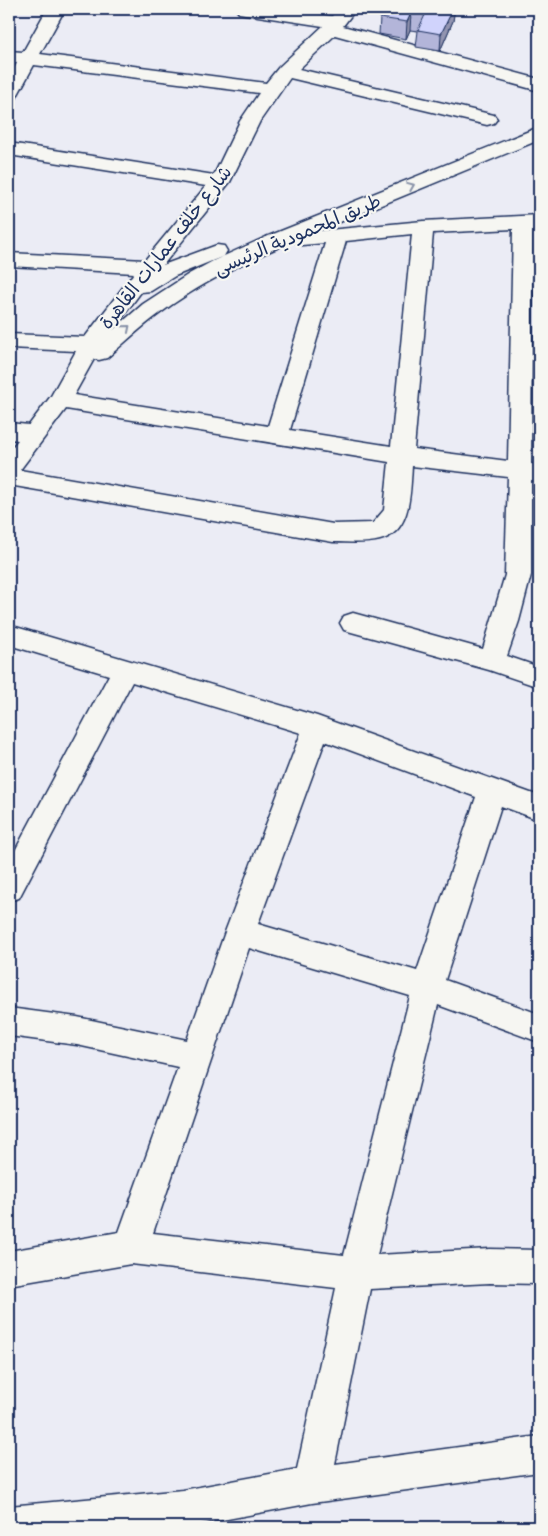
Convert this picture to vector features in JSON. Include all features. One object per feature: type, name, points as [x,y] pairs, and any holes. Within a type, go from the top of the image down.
[{"type":"street","points":[[9,94],[56,9]]},
{"type":"street","points":[[245,9],[338,20],[539,85]]},
{"type":"street","name":"شارع خلف عمارات القاهرة","points":[[9,468],[60,400],[91,344],[124,299],[220,182],[250,121],[271,88],[338,20]]},
{"type":"street","points":[[9,56],[271,88]]},
{"type":"street","points":[[286,71],[487,119]]},
{"type":"street","name":"طريق المحمودية الرئيسى","points":[[77,372],[150,309],[196,279],[222,257],[539,116]]},
{"type":"street","name":"طريق المحمودية الرئيسى","points":[[124,299],[168,271],[273,242],[539,133]]},
{"type":"street","points":[[9,149],[220,182]]},
{"type":"street","points":[[273,242],[423,228],[531,221],[529,473],[518,575],[509,612],[492,661]]},
{"type":"street","points":[[9,477],[333,532],[378,532],[388,525],[396,511],[423,228]]},
{"type":"street","points":[[177,235],[222,257]]},
{"type":"street","points":[[277,435],[337,236]]},
{"type":"street","points":[[9,259],[152,267]]},
{"type":"street","points":[[9,341],[91,344]]},
{"type":"street","points":[[60,400],[401,456],[529,473]]},
{"type":"street","points":[[9,430],[35,433]]},
{"type":"street","points":[[353,623],[492,661],[539,677]]},
{"type":"street","points":[[9,635],[318,727],[539,808]]},
{"type":"street","points":[[9,889],[126,669]]},
{"type":"street","points":[[132,1247],[240,932],[318,727]]},
{"type":"street","points":[[312,1486],[356,1273],[427,987],[492,792]]},
{"type":"street","points":[[240,932],[427,987],[539,1028]]},
{"type":"street","points":[[9,1022],[77,1031],[197,1057]]},
{"type":"street","points":[[9,1268],[132,1247],[356,1273],[490,1266],[539,1267]]},
{"type":"street","points":[[9,1525],[181,1518],[312,1486],[539,1454]]},
{"type":"building","points":[[385,9],[453,9],[441,34],[418,30],[425,15],[411,13],[407,22],[380,18]]}]
